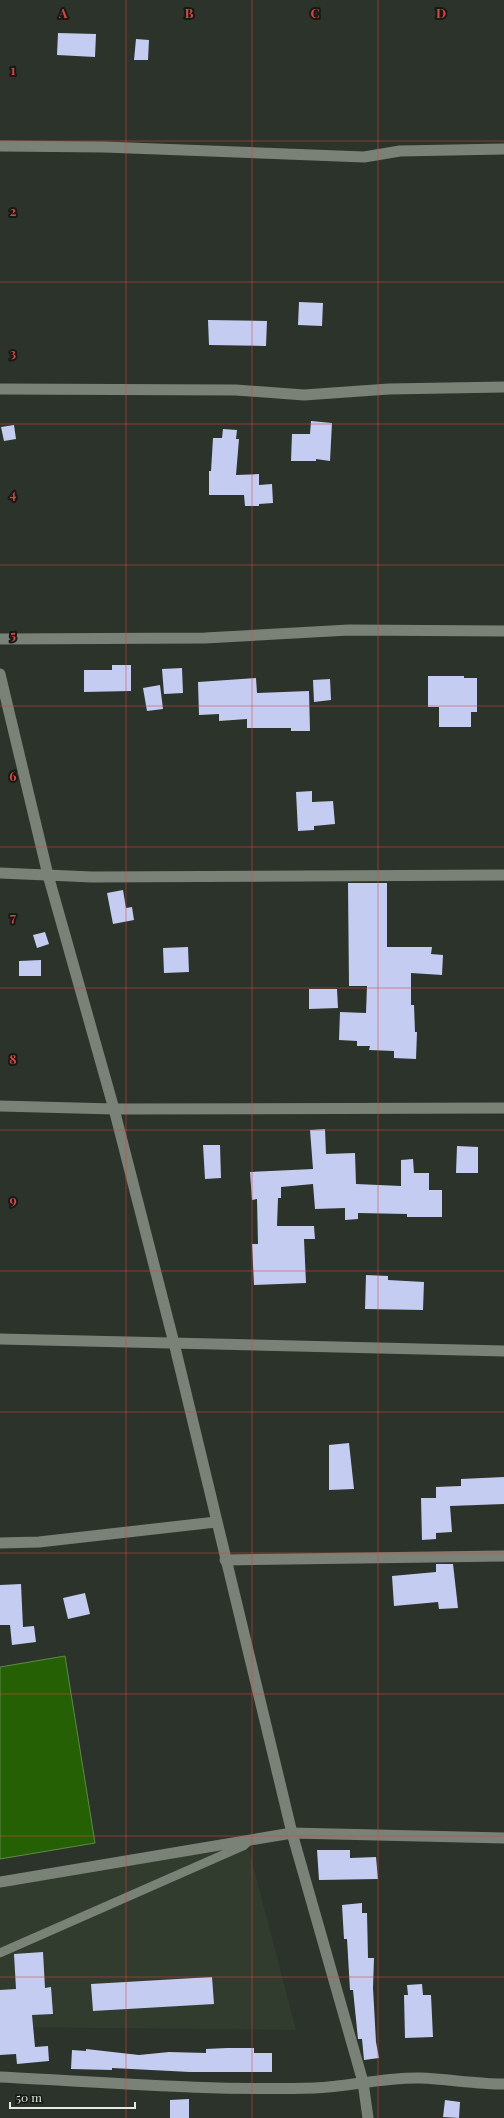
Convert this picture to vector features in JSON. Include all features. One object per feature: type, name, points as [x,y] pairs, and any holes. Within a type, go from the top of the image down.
[{"type":"street","points":[[0,146],[104,147],[364,157],[400,151],[504,149]]},
{"type":"street","points":[[0,388],[236,390],[304,395],[389,389],[504,387]]},
{"type":"street","points":[[0,639],[205,638],[349,630],[504,631]]},
{"type":"street","points":[[0,674],[48,875],[114,1109],[174,1343],[287,1834],[363,2082],[368,2118]]},
{"type":"street","points":[[0,873],[92,878],[504,875]]},
{"type":"street","points":[[0,1106],[114,1109],[504,1108]]},
{"type":"street","points":[[0,1339],[504,1351]]},
{"type":"street","points":[[0,1543],[39,1542],[216,1522]]},
{"type":"street","points":[[225,1560],[504,1556]]},
{"type":"street","points":[[0,1882],[287,1834],[504,1838]]},
{"type":"street","points":[[0,2076],[196,2087],[316,2088],[363,2082],[419,2078],[470,2084],[504,2084]]},
{"type":"lane","points":[[0,1953],[243,1846],[252,1840]]},
{"type":"shaded area","points":[[65,1656],[95,1843],[0,1859],[0,1667]]},
{"type":"shaded area","points":[[246,1839],[296,2030],[0,2027],[0,1887]]},
{"type":"building","points":[[58,33],[96,34],[95,57],[57,55]]},
{"type":"building","points":[[136,39],[149,40],[148,60],[134,60]]},
{"type":"building","points":[[299,302],[323,303],[322,326],[298,325]]},
{"type":"building","points":[[208,320],[267,321],[266,346],[209,345]]},
{"type":"building","points":[[311,421],[332,423],[330,461],[316,459],[316,461],[291,461],[292,434],[310,434]]},
{"type":"building","points":[[14,425],[16,439],[4,441],[1,427]]},
{"type":"building","points":[[223,429],[237,430],[236,439],[239,439],[236,475],[259,474],[259,485],[272,484],[273,503],[259,504],[259,506],[245,506],[244,495],[209,495],[209,471],[211,471],[213,438],[222,438]]},
{"type":"building","points":[[112,665],[131,665],[131,691],[84,692],[84,670],[112,670]]},
{"type":"building","points":[[182,668],[183,693],[164,694],[162,669]]},
{"type":"building","points":[[428,676],[464,676],[464,678],[477,678],[477,712],[471,712],[471,727],[439,727],[439,707],[428,707]]},
{"type":"building","points":[[256,678],[257,693],[309,691],[310,731],[291,731],[291,728],[247,728],[247,719],[219,721],[219,714],[199,715],[198,682]]},
{"type":"building","points":[[330,679],[331,700],[314,702],[313,680]]},
{"type":"building","points":[[160,685],[163,709],[147,711],[143,688]]},
{"type":"building","points":[[312,791],[312,802],[333,801],[335,824],[314,826],[314,830],[298,831],[296,792]]},
{"type":"building","points":[[348,883],[387,883],[387,947],[432,947],[431,954],[443,955],[442,975],[411,973],[411,1005],[414,1005],[415,1032],[417,1032],[416,1059],[394,1058],[394,1051],[369,1050],[370,1046],[357,1046],[357,1041],[339,1040],[340,1012],[366,1013],[367,986],[349,986]]},
{"type":"building","points":[[123,890],[126,908],[132,907],[134,920],[113,924],[107,893]]},
{"type":"building","points":[[45,932],[49,944],[37,948],[33,935]]},
{"type":"building","points":[[188,947],[189,972],[164,973],[163,948]]},
{"type":"building","points":[[41,960],[41,976],[19,976],[19,961]]},
{"type":"building","points":[[309,989],[337,989],[338,1008],[309,1009]]},
{"type":"building","points":[[325,1129],[326,1154],[355,1153],[356,1184],[401,1186],[401,1160],[413,1159],[414,1173],[429,1173],[429,1190],[442,1190],[442,1217],[407,1217],[407,1214],[358,1213],[358,1219],[345,1220],[345,1208],[315,1209],[313,1184],[281,1187],[281,1198],[278,1198],[277,1226],[314,1226],[315,1239],[304,1239],[306,1283],[254,1285],[252,1244],[258,1244],[257,1199],[252,1200],[250,1172],[313,1169],[310,1130]]},
{"type":"building","points":[[203,1145],[220,1145],[221,1178],[205,1179]]},
{"type":"building","points":[[457,1146],[478,1147],[478,1173],[456,1173]]},
{"type":"building","points":[[366,1275],[388,1276],[388,1280],[424,1282],[423,1310],[365,1309]]},
{"type":"building","points":[[349,1443],[354,1489],[329,1490],[329,1445]]},
{"type":"building","points":[[504,1477],[504,1504],[450,1506],[452,1532],[436,1533],[436,1539],[422,1540],[421,1498],[436,1498],[436,1487],[461,1486],[461,1479]]},
{"type":"building","points":[[436,1564],[453,1564],[458,1608],[439,1609],[438,1602],[394,1606],[392,1576],[436,1572]]},
{"type":"building","points":[[21,1584],[23,1627],[34,1626],[36,1642],[12,1645],[10,1625],[0,1625],[0,1585]]},
{"type":"building","points":[[85,1593],[90,1614],[68,1619],[63,1598]]},
{"type":"building","points":[[317,1850],[350,1850],[350,1858],[376,1857],[378,1879],[319,1880]]},
{"type":"building","points":[[362,1903],[362,1913],[367,1913],[368,1958],[374,1958],[373,1988],[376,2042],[379,2058],[364,2060],[362,2039],[358,2039],[353,1990],[350,1990],[347,1939],[344,1939],[342,1905]]},
{"type":"building","points":[[43,1952],[45,1988],[51,1987],[53,2014],[32,2015],[35,2047],[48,2046],[49,2061],[17,2064],[16,2054],[0,2055],[0,1990],[16,1989],[14,1954]]},
{"type":"building","points":[[212,1977],[214,2004],[93,2011],[91,1984]]},
{"type":"building","points":[[422,1984],[423,1995],[431,1995],[433,2037],[405,2038],[404,1995],[408,1995],[407,1985]]},
{"type":"building","points":[[254,2048],[254,2053],[272,2053],[272,2072],[190,2072],[112,2068],[112,2070],[71,2069],[72,2050],[86,2051],[86,2049],[139,2055],[169,2052],[206,2053],[206,2049]]},
{"type":"building","points":[[189,2099],[189,2118],[170,2118],[170,2100]]},
{"type":"building","points":[[445,2100],[460,2102],[459,2118],[443,2117]]}]
